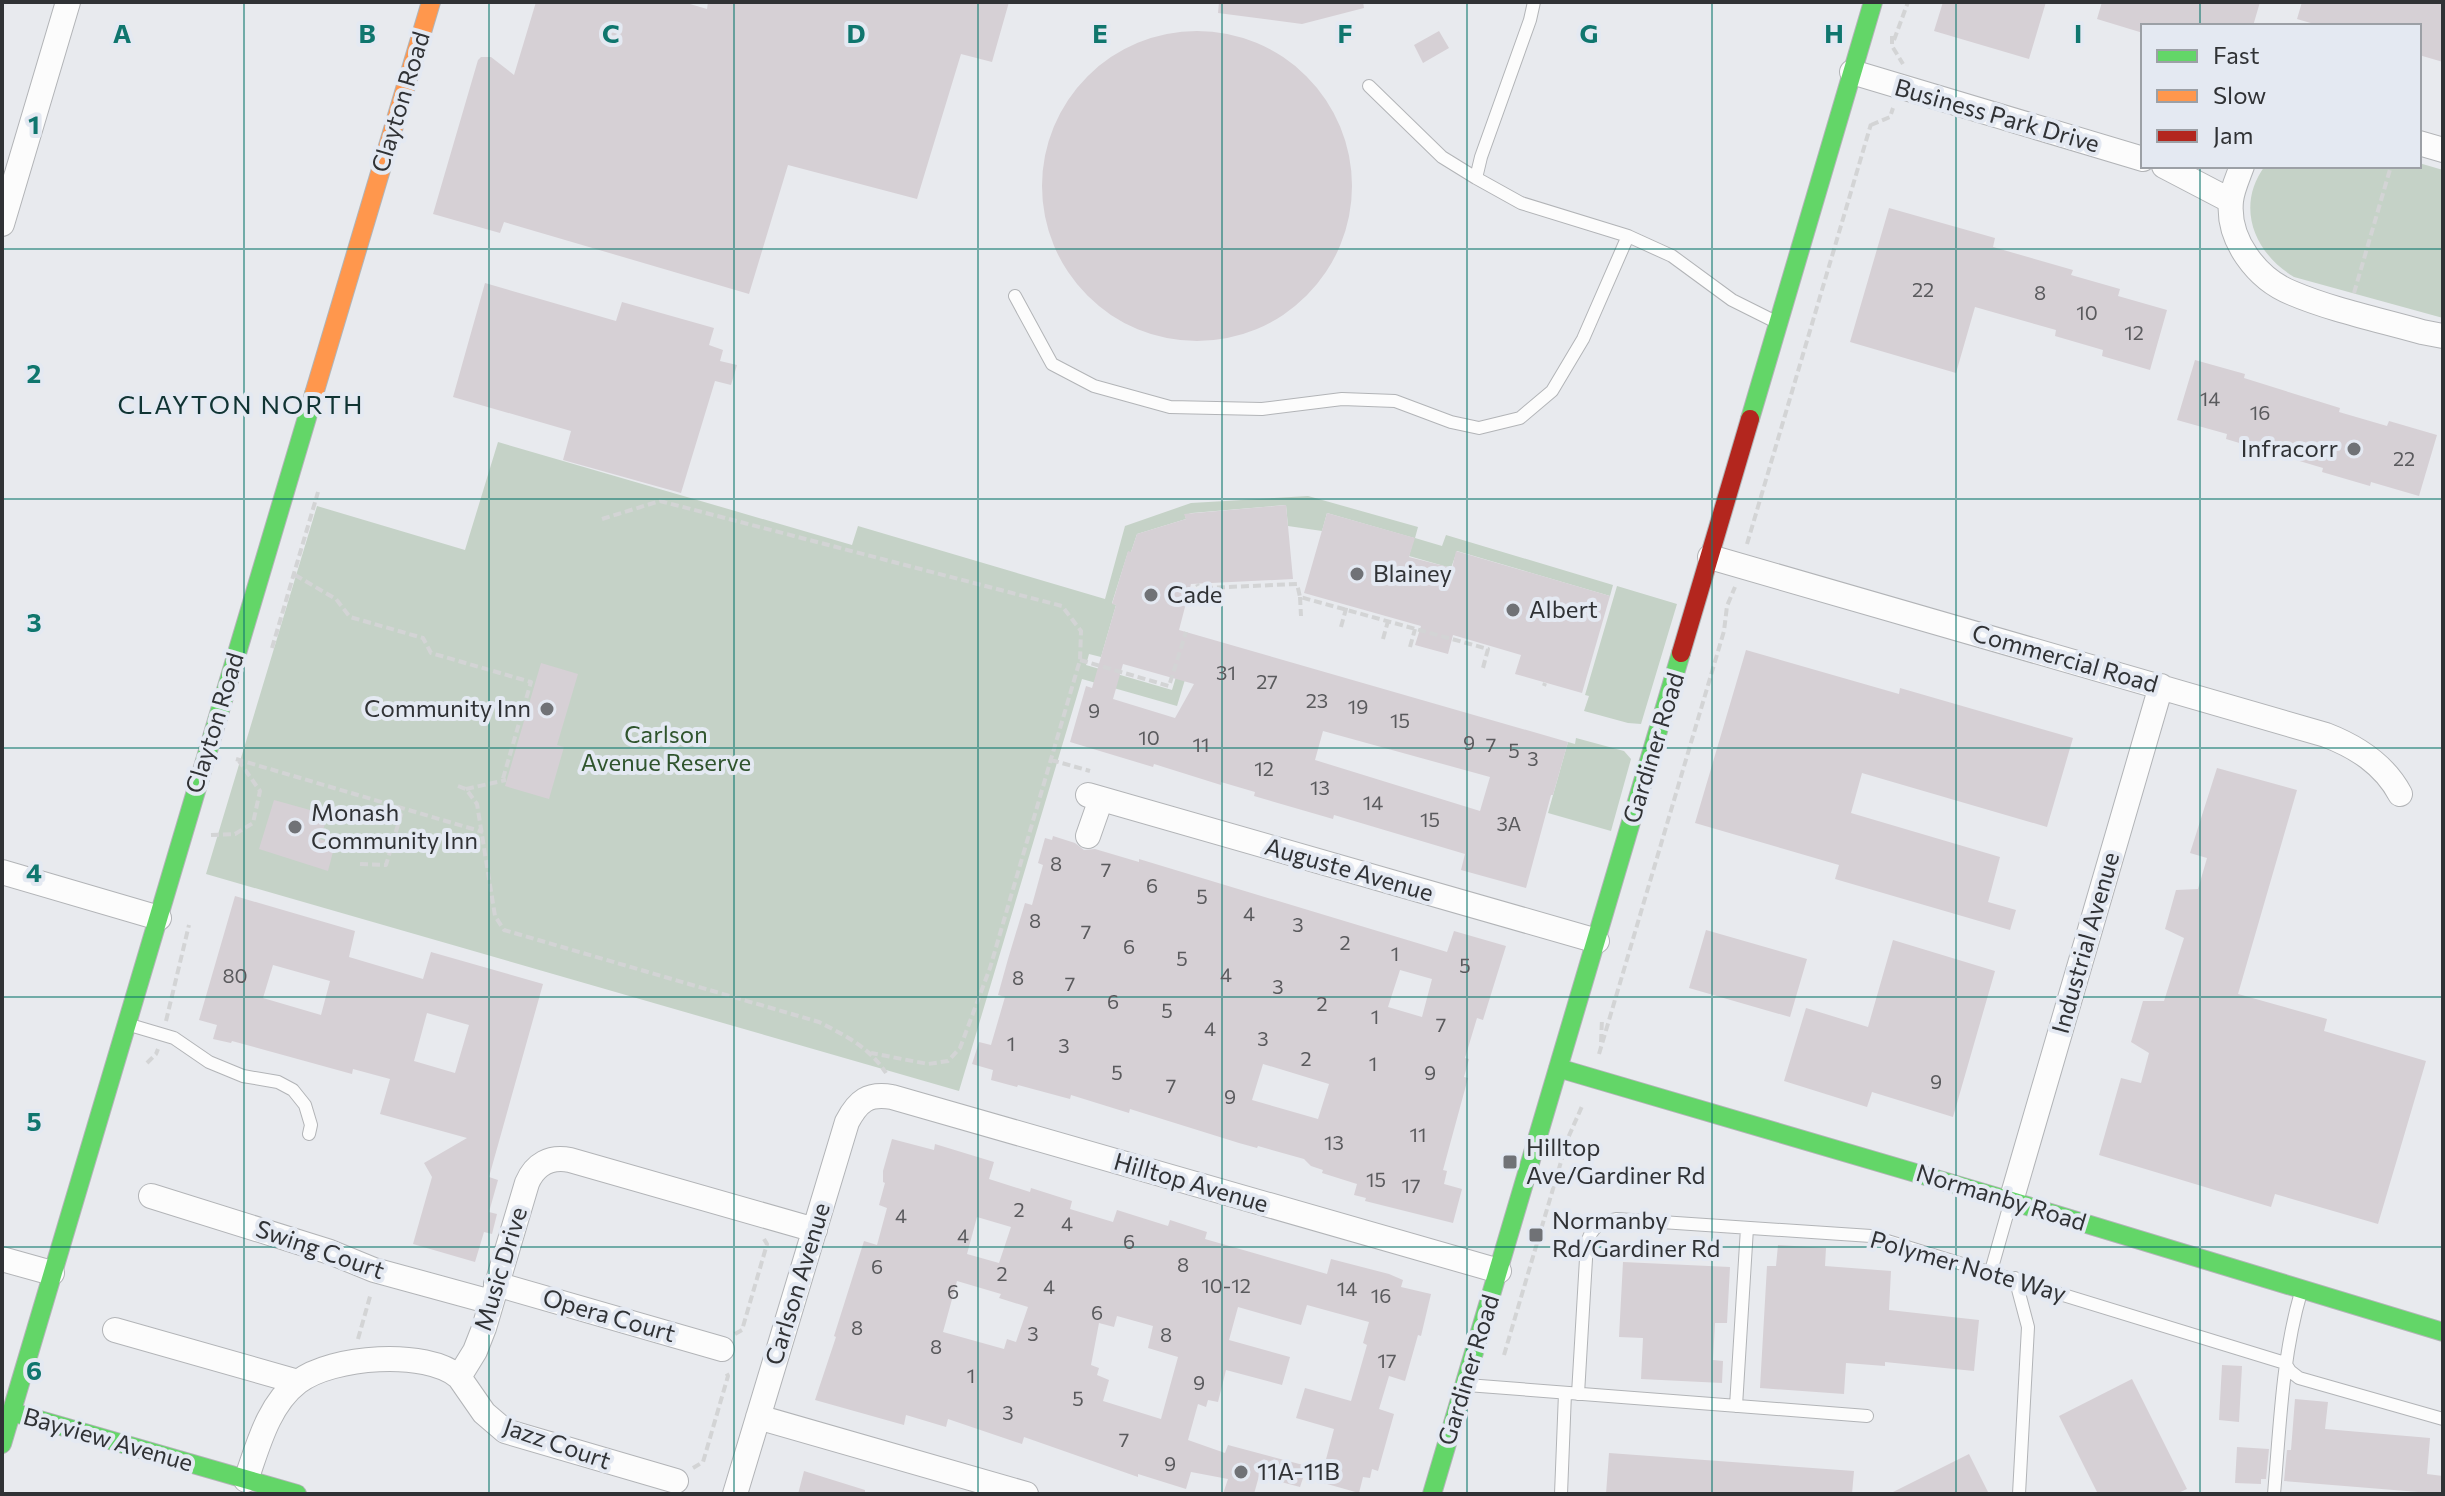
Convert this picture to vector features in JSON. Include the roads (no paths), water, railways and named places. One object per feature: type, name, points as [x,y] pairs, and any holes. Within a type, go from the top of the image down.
[{"type":"street","points":[[2,224],[68,2]]},
{"type":"street","name":"Clayton Road","points":[[2,1444],[431,2]]},
{"type":"street","name":"Gardiner Road","points":[[1432,1494],[1873,2]]},
{"type":"street","name":"Business Park Drive","points":[[1852,72],[2141,158]]},
{"type":"street","points":[[2421,144],[2443,150]]},
{"type":"street","points":[[2168,168],[2231,201]]},
{"type":"street","points":[[2241,168],[2231,201],[2233,226],[2242,251],[2261,273],[2290,293],[2443,336]]},
{"type":"street","name":"Commercial Road","points":[[1710,557],[2161,686],[2344,742],[2367,755],[2383,769],[2400,794]]},
{"type":"street","name":"Industrial Avenue","points":[[2011,1201],[2161,686]]},
{"type":"street","name":"Auguste Avenue","points":[[1088,836],[1095,797],[1597,941]]},
{"type":"street","points":[[2,872],[159,918]]},
{"type":"street","name":"Normanby Road","points":[[1558,1068],[2443,1332]]},
{"type":"street","name":"Hilltop Avenue","points":[[884,1095],[1499,1271]]},
{"type":"street","name":"Carlson Avenue","points":[[735,1494],[847,1122],[864,1099],[884,1095]]},
{"type":"street","name":"Music Drive","points":[[459,1377],[475,1351],[531,1174],[542,1163],[552,1159],[570,1160],[815,1230]]},
{"type":"street","name":"Swing Court","points":[[151,1196],[330,1252],[377,1271],[494,1293]]},
{"type":"street","points":[[2,1259],[52,1273]]},
{"type":"street","name":"Opera Court","points":[[494,1293],[722,1349]]},
{"type":"street","points":[[115,1330],[298,1382]]},
{"type":"street","points":[[246,1480],[265,1426],[276,1408],[298,1382],[320,1371],[375,1359],[411,1361],[445,1368],[459,1377]]},
{"type":"street","name":"Jazz Court","points":[[459,1377],[484,1413],[505,1431],[676,1481]]},
{"type":"street","name":"Bayview Avenue","points":[[12,1412],[297,1494]]},
{"type":"street","points":[[758,1417],[1026,1494]]},
{"type":"lane","points":[[1476,178],[1534,2]]},
{"type":"lane","points":[[1369,86],[1442,157],[1476,178],[1521,203],[1628,236],[1672,256],[1732,300],[1778,324]]},
{"type":"lane","points":[[1015,296],[1052,364],[1094,386],[1170,407],[1262,409],[1342,399],[1395,401],[1451,422],[1479,428],[1520,418],[1552,391],[1583,339],[1628,236]]},
{"type":"lane","points":[[127,1024],[174,1038],[209,1062],[243,1076],[278,1082],[293,1090],[305,1105],[311,1125],[309,1134]]},
{"type":"lane","points":[[1991,1271],[2011,1201]]},
{"type":"lane","name":"Polymer Note Way","points":[[1572,1394],[1587,1242],[1592,1229],[1602,1222],[1617,1219],[1871,1236],[2285,1363],[2299,1378],[2443,1419]]},
{"type":"lane","points":[[1736,1406],[1747,1228]]},
{"type":"lane","points":[[2015,1278],[2028,1327],[2019,1494]]},
{"type":"lane","points":[[2274,1494],[2285,1363],[2302,1289]]},
{"type":"lane","points":[[1464,1385],[1867,1416]]},
{"type":"lane","points":[[1561,1494],[1572,1394]]},
{"type":"place","name":"Infracorr","points":[[2354,449]]},
{"type":"place","name":"Blainey","points":[[1357,574]]},
{"type":"place","name":"Cade","points":[[1151,595]]},
{"type":"place","name":"Albert","points":[[1513,610]]},
{"type":"place","name":"Community Inn","points":[[547,709]]},
{"type":"place","name":"Monash Community Inn","points":[[295,827]]},
{"type":"place","name":"Hilltop Ave/Gardiner Rd","points":[[1510,1162]]},
{"type":"place","name":"Normanby Rd/Gardiner Rd","points":[[1536,1235]]},
{"type":"place","name":"11A-11B","points":[[1241,1472]]},
{"type":"district","name":"CLAYTON NORTH","points":[[241,405]]},
{"type":"park label","name":"Carlson Avenue Reserve","points":[[666,749]]}]
